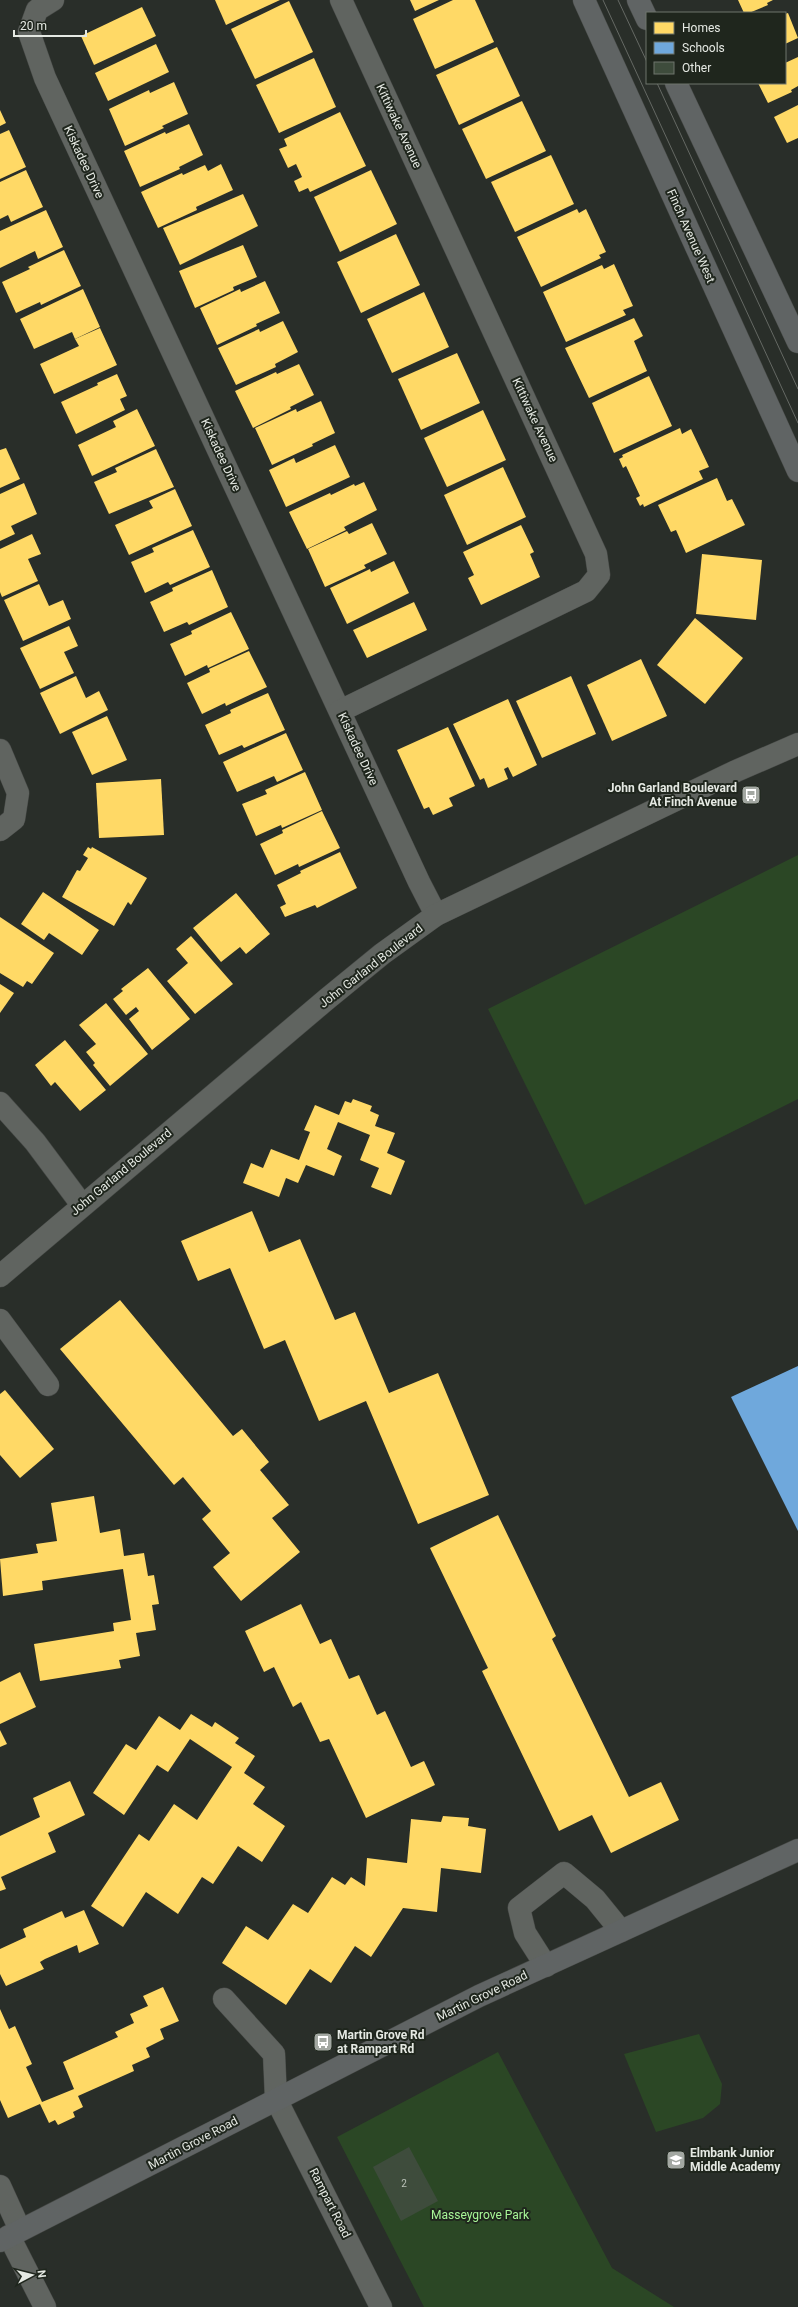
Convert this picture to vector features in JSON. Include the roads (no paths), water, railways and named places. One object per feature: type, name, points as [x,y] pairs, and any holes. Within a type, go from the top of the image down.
[{"type":"main road","name":"Finch Avenue West","points":[[584,0],[798,472]]},
{"type":"main road","points":[[638,0],[646,17]]},
{"type":"main road","points":[[676,84],[798,342]]},
{"type":"main road","name":"Martin Grove Road","points":[[10,2236],[472,2000],[798,1850]]},
{"type":"street","name":"Kiskadee Drive","points":[[52,0],[37,10],[29,32],[40,66],[419,882],[436,915]]},
{"type":"street","name":"Kittiwake Avenue","points":[[340,711],[586,591],[599,575],[596,554],[341,0]]},
{"type":"street","name":"John Garland Boulevard","points":[[0,1276],[82,1205],[382,954],[436,915],[798,744]]},
{"type":"street","points":[[0,750],[18,793],[14,819],[0,830]]},
{"type":"street","points":[[0,1103],[35,1142],[82,1205]]},
{"type":"street","points":[[0,1320],[48,1385]]},
{"type":"street","points":[[546,1966],[525,1933],[519,1908],[564,1873],[595,1899],[621,1931]]},
{"type":"street","points":[[224,1999],[274,2054],[276,2099]]},
{"type":"street","name":"Rampart Road","points":[[276,2099],[381,2307]]},
{"type":"street","points":[[0,2186],[10,2236],[45,2307]]},
{"type":"tram line","points":[[603,0],[798,423]]},
{"type":"tram line","points":[[618,0],[646,60]]},
{"type":"tram line","points":[[657,84],[798,389]]},
{"type":"place","name":"John Garland Boulevard At Finch Avenue","points":[[751,795]]},
{"type":"place","name":"Martin Grove Rd at Rampart Rd","points":[[323,2042]]},
{"type":"place","name":"Elmbank Junior Middle Academy","points":[[676,2160]]},
{"type":"park label","name":"Masseygrove Park","points":[[480,2215]]}]
